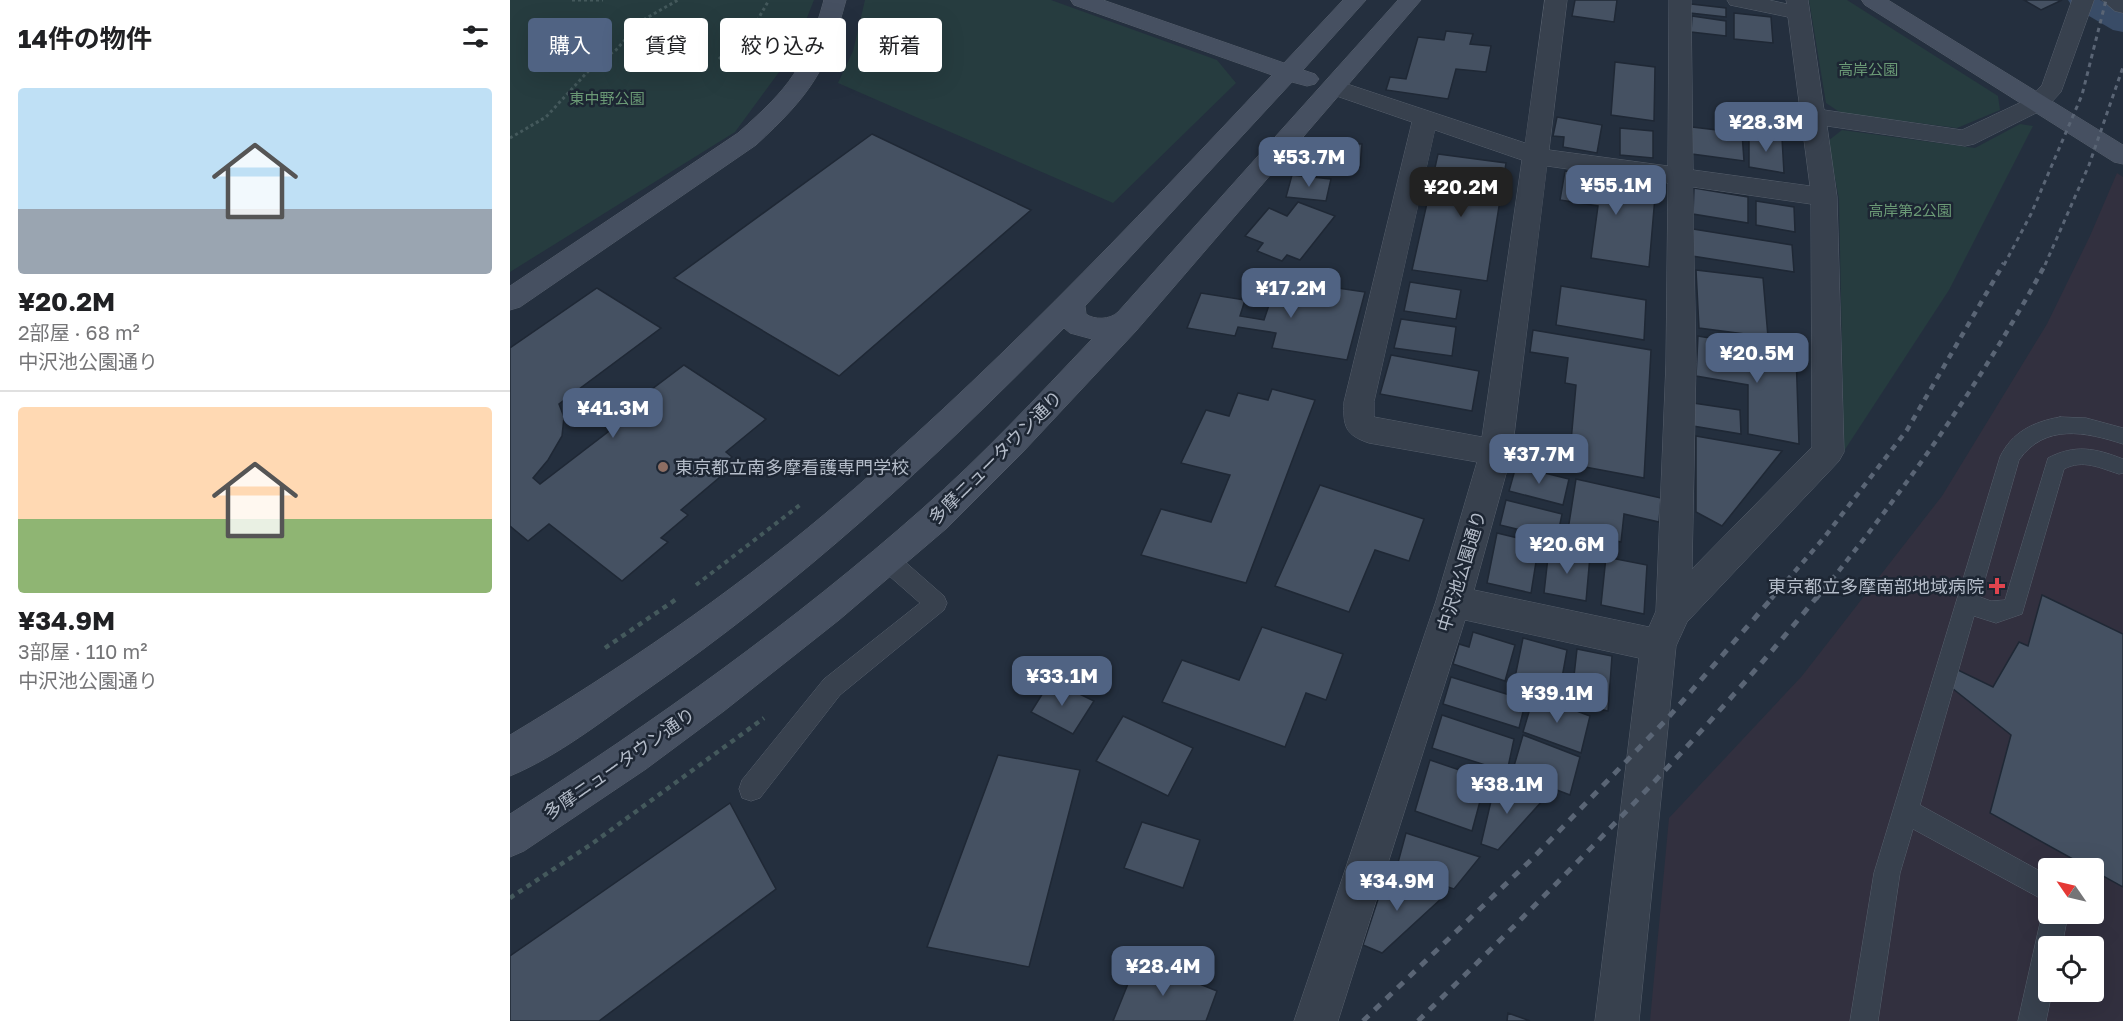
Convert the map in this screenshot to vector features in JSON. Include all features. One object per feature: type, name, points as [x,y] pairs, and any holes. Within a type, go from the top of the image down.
[{"type":"main road","points":[[510,300],[747,139],[780,110],[805,78],[819,53],[835,0]]},
{"type":"main road","points":[[1082,0],[1333,87]]},
{"type":"main road","points":[[510,758],[714,620],[800,554],[940,432],[1000,375],[1071,302],[1355,0]]},
{"type":"main road","name":"多摩ニュータウン通り","points":[[510,837],[571,798],[748,673],[886,560],[981,472],[1126,323],[1410,0]]},
{"type":"main road","points":[[1873,0],[2046,95],[2123,130]]},
{"type":"main road","points":[[1910,0],[2046,95],[2123,156]]},
{"type":"main road","points":[[1071,302],[1069,311],[1072,320],[1082,327],[1097,331],[1110,330],[1126,323]]},
{"type":"street","name":"中沢池公園通り","points":[[1316,1021],[1453,601],[1496,452],[1556,0]]},
{"type":"street","points":[[1674,611],[1681,363],[1680,0]]},
{"type":"street","points":[[1617,1021],[1658,646],[1674,611],[1828,452],[1824,197],[1811,116],[1798,7],[1738,0]]},
{"type":"street","points":[[2113,0],[2123,6]]},
{"type":"street","points":[[1811,116],[1965,138],[2046,95],[2082,4]]},
{"type":"street","points":[[1333,87],[1536,156],[1824,197]]},
{"type":"street","points":[[1425,119],[1359,402],[1359,422],[1369,430],[1496,452]]},
{"type":"street","points":[[1453,601],[1658,646]]},
{"type":"lane","points":[[1864,1021],[1887,873],[2010,457],[2026,438],[2045,429],[2072,425],[2106,429],[2123,435]]},
{"type":"lane","points":[[1967,602],[1992,614],[2004,613],[2014,607],[2055,464],[2071,454],[2094,456],[2120,466]]},
{"type":"lane","points":[[751,789],[832,687],[936,603],[886,560]]},
{"type":"lane","points":[[1906,811],[2038,884]]},
{"type":"lane","points":[[2032,1021],[2053,924]]},
{"type":"path","points":[[572,0],[594,2],[603,0]]},
{"type":"path","points":[[612,53],[625,42],[643,20],[678,0]]},
{"type":"path","points":[[719,59],[754,26],[769,0]]},
{"type":"path","points":[[510,138],[546,117],[587,72]]},
{"type":"path","points":[[692,588],[802,503]]},
{"type":"path","points":[[604,649],[682,595]]},
{"type":"path","points":[[510,898],[593,843],[766,716]]},
{"type":"shaded area","name":"東京都立多摩南部地域病院","points":[[2117,173],[2123,177],[2123,1021],[1650,1021],[1669,818],[1802,676],[1942,496],[2047,324],[2090,236]]},
{"type":"green space","name":"東中野公園","points":[[510,0],[814,0],[807,18],[720,18],[720,72],[779,72],[735,132],[510,272]]},
{"type":"green space","points":[[865,0],[1051,0],[1217,60],[1236,83],[1113,203],[838,83],[843,72],[846,72],[858,30],[858,72],[942,72],[942,18],[861,18]]},
{"type":"green space","name":"高岸公園","points":[[1809,0],[1847,0],[1998,96],[2000,110],[1957,128],[1841,113],[1826,103]]},
{"type":"green space","name":"高岸第2公園","points":[[2020,124],[2033,126],[1949,290],[1844,451],[1839,199],[1828,141],[1842,130],[1975,148]]},
{"type":"building","points":[[1575,0],[1617,0],[1614,22],[1572,16]]},
{"type":"building","points":[[2024,0],[2062,0],[2041,10]]},
{"type":"building","points":[[1691,4],[1726,8],[1726,17],[1690,13]]},
{"type":"building","points":[[1734,13],[1771,17],[1773,43],[1734,39]]},
{"type":"building","points":[[1692,16],[1726,21],[1726,36],[1691,32]]},
{"type":"building","points":[[1446,31],[1473,34],[1470,44],[1491,46],[1486,72],[1456,69],[1448,99],[1386,90],[1390,77],[1406,79],[1418,37],[1444,40]]},
{"type":"building","points":[[1615,62],[1655,67],[1654,121],[1611,115]]},
{"type":"building","points":[[1557,117],[1602,125],[1597,153],[1563,147],[1564,137],[1553,136]]},
{"type":"building","points":[[1692,127],[1742,133],[1744,161],[1692,154]]},
{"type":"building","points":[[1620,128],[1653,131],[1653,158],[1620,155]]},
{"type":"building","points":[[1749,133],[1782,138],[1784,173],[1749,167]]},
{"type":"building","points":[[872,134],[1031,210],[839,376],[674,278]]},
{"type":"building","points":[[1332,143],[1362,144],[1360,167],[1329,165]]},
{"type":"building","points":[[1438,154],[1506,163],[1487,281],[1412,270]]},
{"type":"building","points":[[1565,171],[1656,185],[1649,267],[1591,258],[1598,206],[1560,200]]},
{"type":"building","points":[[1292,175],[1331,179],[1326,201],[1286,197]]},
{"type":"building","points":[[1694,188],[1748,197],[1748,223],[1693,214]]},
{"type":"building","points":[[1756,201],[1794,207],[1795,232],[1756,225]]},
{"type":"building","points":[[1298,202],[1335,216],[1300,260],[1287,255],[1282,261],[1257,251],[1263,243],[1245,236],[1269,208],[1287,216]]},
{"type":"building","points":[[1693,229],[1792,245],[1794,272],[1692,256]]},
{"type":"building","points":[[1696,270],[1763,278],[1768,337],[1699,328]]},
{"type":"building","points":[[1290,281],[1365,292],[1347,360],[1272,348],[1276,333],[1238,327],[1235,336],[1187,328],[1201,293],[1245,300],[1240,316],[1264,320],[1270,302],[1282,305]]},
{"type":"building","points":[[1410,282],[1461,290],[1456,319],[1404,311]]},
{"type":"building","points":[[1561,286],[1646,300],[1644,340],[1556,325]]},
{"type":"building","points":[[597,288],[661,328],[559,404],[564,417],[562,436],[548,460],[533,478],[540,484],[626,418],[619,414],[684,365],[766,419],[726,452],[732,457],[714,472],[720,477],[681,510],[688,515],[661,538],[668,542],[622,581],[549,524],[528,541],[510,526],[510,348]]},
{"type":"building","points":[[1401,319],[1456,327],[1452,356],[1394,348]]},
{"type":"building","points":[[1533,330],[1651,350],[1644,478],[1569,464],[1576,385],[1565,383],[1568,358],[1530,352]]},
{"type":"building","points":[[1698,336],[1796,353],[1799,444],[1748,434],[1748,385],[1696,376]]},
{"type":"building","points":[[1391,355],[1479,371],[1472,411],[1380,394]]},
{"type":"building","points":[[1272,389],[1315,400],[1246,583],[1141,555],[1161,509],[1211,522],[1230,475],[1181,463],[1206,410],[1229,416],[1238,393],[1268,400]]},
{"type":"building","points":[[1693,403],[1740,410],[1741,434],[1693,426]]},
{"type":"building","points":[[1696,436],[1782,451],[1722,526],[1696,512]]},
{"type":"building","points":[[1516,466],[1569,479],[1563,505],[1509,491]]},
{"type":"building","points":[[1576,479],[1661,498],[1659,522],[1624,514],[1621,542],[1568,530]]},
{"type":"building","points":[[1320,485],[1424,519],[1409,561],[1375,550],[1349,612],[1275,586]]},
{"type":"building","points":[[1506,500],[1562,514],[1557,539],[1500,525]]},
{"type":"building","points":[[1497,533],[1539,543],[1531,593],[1487,583]]},
{"type":"building","points":[[1549,548],[1590,556],[1586,601],[1544,593]]},
{"type":"building","points":[[1606,557],[1647,565],[1644,614],[1601,605]]},
{"type":"building","points":[[2042,595],[2123,634],[2123,887],[2104,877],[2104,858],[2071,858],[1990,813],[2011,735],[1952,688],[1958,670],[1993,687],[2019,642],[2028,646]]},
{"type":"building","points":[[1262,627],[1343,654],[1326,700],[1306,693],[1285,747],[1162,702],[1182,660],[1239,680]]},
{"type":"building","points":[[1473,632],[1515,645],[1505,681],[1453,664],[1459,644],[1469,647]]},
{"type":"building","points":[[1523,638],[1567,650],[1558,700],[1513,687]]},
{"type":"building","points":[[1577,649],[1612,656],[1608,711],[1571,703]]},
{"type":"building","points":[[1451,677],[1526,700],[1519,728],[1443,704]]},
{"type":"building","points":[[1051,680],[1094,701],[1073,734],[1031,712]]},
{"type":"building","points":[[1534,695],[1590,716],[1581,753],[1523,732]]},
{"type":"building","points":[[1442,715],[1514,739],[1507,772],[1432,748]]},
{"type":"building","points":[[1123,716],[1193,748],[1168,796],[1096,761]]},
{"type":"building","points":[[1523,735],[1580,757],[1570,795],[1512,773]]},
{"type":"building","points":[[998,755],[1080,770],[1029,967],[927,947]]},
{"type":"building","points":[[1430,760],[1486,779],[1472,831],[1415,811]]},
{"type":"building","points":[[1495,784],[1543,800],[1498,850],[1481,844]]},
{"type":"building","points":[[730,803],[776,889],[599,1021],[510,1021],[510,956]]},
{"type":"building","points":[[1142,822],[1200,840],[1183,888],[1124,868]]},
{"type":"building","points":[[1406,833],[1480,857],[1454,889],[1396,870]]},
{"type":"building","points":[[1386,875],[1443,897],[1382,953],[1363,945]]},
{"type":"building","points":[[1138,959],[1217,991],[1206,1021],[1113,1021]]},
{"type":"building","points":[[1508,1013],[1530,1021],[1507,1021]]},
{"type":"waterway","points":[[2081,0],[2123,24]]},
{"type":"railway","points":[[2004,265],[2031,214],[2082,95],[2106,0]]},
{"type":"railway","points":[[2045,264],[2089,165],[2123,67]]},
{"type":"railway","points":[[1771,599],[1823,539],[1907,430],[2004,263]]},
{"type":"railway","points":[[1816,599],[1910,478],[1968,394],[2045,264]]},
{"type":"railway","points":[[1363,1021],[1533,858],[1667,719],[1773,597]]},
{"type":"railway","points":[[1418,1021],[1624,814],[1722,707],[1817,597]]},
{"type":"place","name":"東京都立南多摩看護専門学校","points":[[663,467]]},
{"type":"place","name":"東京都立多摩南部地域病院","points":[[1997,586]]}]
